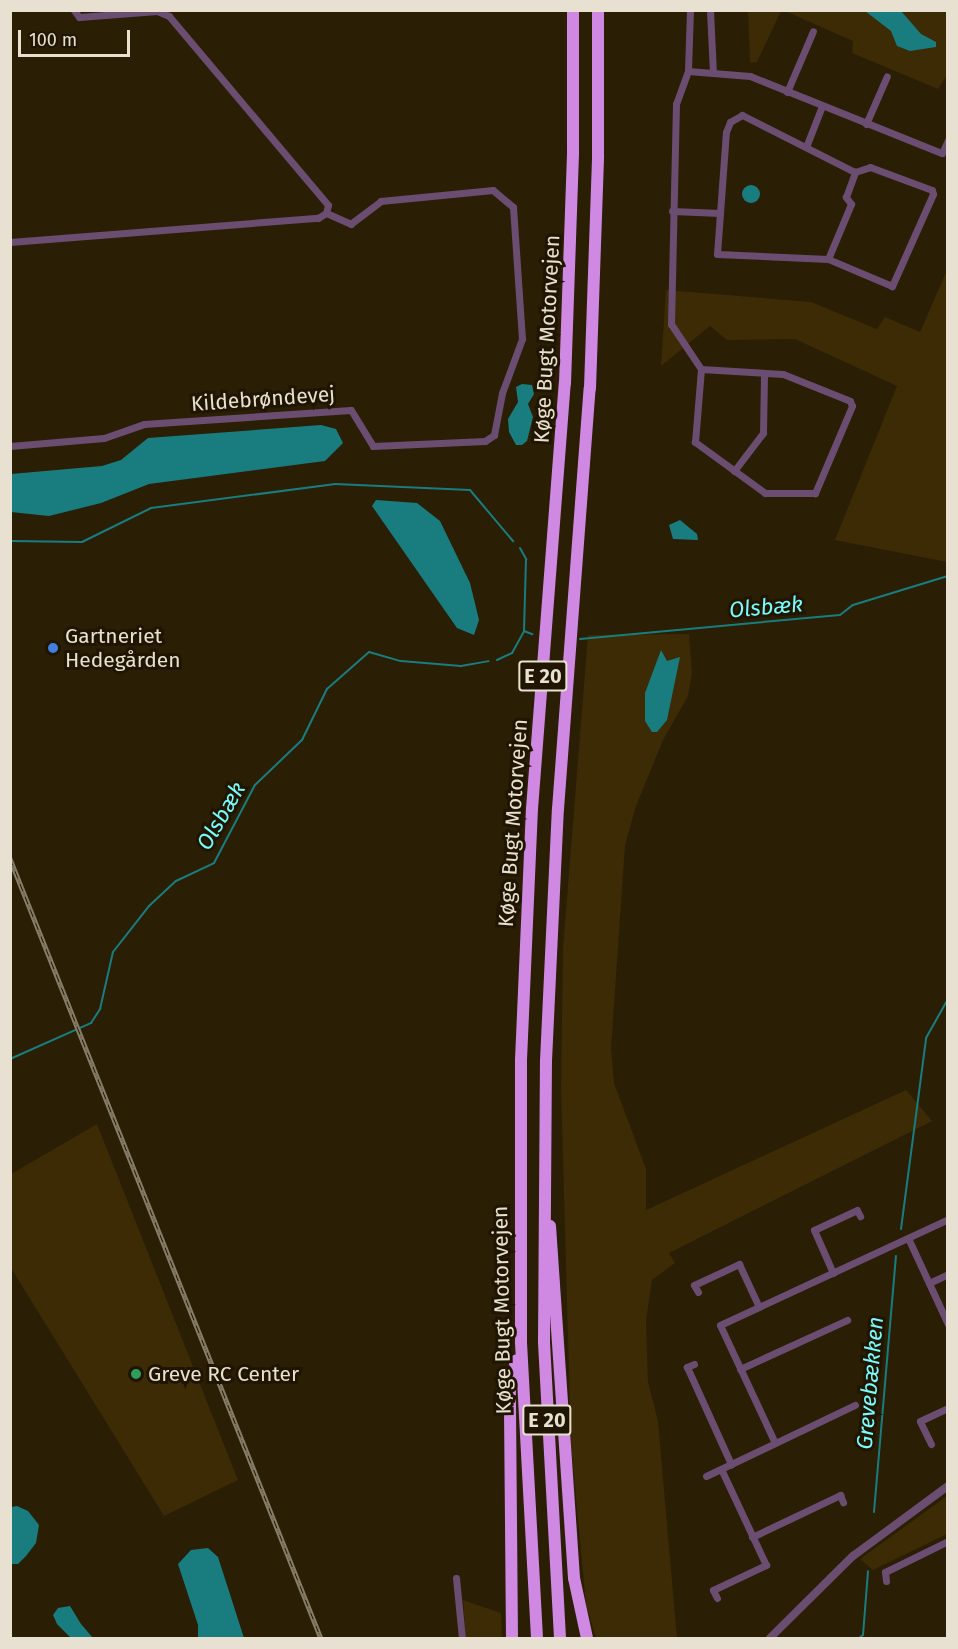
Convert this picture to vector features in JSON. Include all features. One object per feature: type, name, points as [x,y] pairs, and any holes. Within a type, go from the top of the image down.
[{"type":"highway","points":[[568,10],[573,34]]},
{"type":"highway","name":"Køge Bugt Motorvejen","points":[[537,1638],[520,1342],[519,1201],[526,920],[566,383],[573,10]]},
{"type":"highway","name":"Køge Bugt Motorvejen","points":[[560,1638],[548,1444],[545,1202],[551,924],[590,388],[598,167],[598,10]]},
{"type":"highway","points":[[545,1202],[554,1248],[574,1578],[586,1638]]},
{"type":"highway","points":[[513,1638],[510,1389],[520,1342]]},
{"type":"street","points":[[10,242],[318,218],[326,213],[328,205],[325,198],[169,16],[157,11],[79,16],[74,10]]},
{"type":"street","points":[[690,10],[688,71],[676,104],[671,324],[701,369],[696,442],[765,493],[815,493],[852,406],[850,401],[783,374],[701,369]]},
{"type":"street","points":[[710,10],[713,73]]},
{"type":"street","points":[[787,92],[813,31]]},
{"type":"street","points":[[688,71],[750,75],[787,92],[942,153],[948,140]]},
{"type":"street","points":[[866,124],[887,76]]},
{"type":"street","points":[[806,147],[822,106]]},
{"type":"street","points":[[742,115],[855,172],[870,167],[932,190],[933,194],[892,286],[828,259],[717,254],[726,132],[734,119],[742,115]]},
{"type":"street","points":[[828,259],[851,204],[846,197],[855,172]]},
{"type":"street","name":"Kildebrøndevej","points":[[10,446],[104,438],[144,424],[351,410],[373,446],[484,441],[494,435],[502,393],[522,339],[513,207],[493,190],[381,201],[351,224],[326,213]]},
{"type":"street","points":[[672,211],[720,213]]},
{"type":"street","points":[[734,471],[763,434],[764,373]]},
{"type":"street","points":[[833,1273],[814,1230],[857,1210],[860,1216]]},
{"type":"street","points":[[775,1443],[720,1325],[948,1219]]},
{"type":"street","points":[[908,1238],[948,1324]]},
{"type":"street","points":[[698,1292],[694,1285],[739,1264],[759,1307]]},
{"type":"street","points":[[929,1283],[948,1274]]},
{"type":"street","points":[[740,1369],[847,1320]]},
{"type":"street","points":[[694,1364],[687,1367],[731,1464]]},
{"type":"street","points":[[706,1476],[855,1406]]},
{"type":"street","points":[[931,1444],[920,1421],[948,1408]]},
{"type":"street","points":[[717,1598],[714,1590],[766,1566],[721,1469]]},
{"type":"street","points":[[770,1638],[853,1556],[948,1486]]},
{"type":"street","points":[[752,1537],[840,1495],[843,1502]]},
{"type":"street","points":[[886,1581],[885,1572],[948,1541]]},
{"type":"street","points":[[456,1578],[462,1638]]},
{"type":"shaded area","points":[[748,11],[781,11],[757,62],[750,63]]},
{"type":"shaded area","points":[[785,11],[947,11],[947,75],[938,89],[852,53],[853,41]]},
{"type":"shaded area","points":[[947,270],[947,562],[835,540],[897,386],[795,339],[727,340],[710,326],[661,366],[666,290],[811,302],[877,329],[885,317],[920,332]]},
{"type":"shaded area","points":[[689,634],[692,673],[688,696],[663,740],[636,806],[625,845],[611,1049],[614,1083],[646,1169],[646,1210],[906,1090],[932,1121],[669,1253],[675,1263],[652,1280],[646,1321],[648,1382],[658,1421],[677,1638],[596,1638],[586,1605],[571,1444],[561,1088],[563,948],[588,635]]},
{"type":"shaded area","name":"Greve RC Center","points":[[97,1124],[238,1480],[164,1516],[11,1268],[11,1174]]},
{"type":"shaded area","points":[[947,1496],[947,1534],[873,1570],[860,1559]]},
{"type":"shaded area","points":[[463,1600],[501,1613],[502,1638],[466,1638]]},
{"type":"water","points":[[865,11],[901,11],[921,34],[936,42],[936,47],[910,51],[897,46],[891,31]]},
{"type":"water","points":[[751,185],[757,188],[760,194],[757,200],[751,203],[745,200],[742,194],[745,188]]},
{"type":"water","points":[[522,384],[532,385],[534,394],[528,404],[533,417],[527,441],[522,445],[516,445],[509,432],[508,419],[518,402],[516,387]]},
{"type":"water","points":[[321,425],[336,429],[343,443],[325,461],[149,484],[101,503],[49,516],[11,512],[11,474],[102,466],[121,460],[148,438]]},
{"type":"water","points":[[376,500],[417,503],[440,521],[470,583],[479,620],[474,635],[457,628],[372,506]]},
{"type":"water","points":[[680,520],[697,534],[698,540],[673,539],[669,525]]},
{"type":"water","points":[[661,650],[667,661],[680,657],[667,720],[657,732],[652,732],[645,721],[645,693]]},
{"type":"water","points":[[17,1506],[28,1511],[39,1525],[36,1543],[18,1564],[11,1564],[11,1507]]},
{"type":"water","points":[[208,1548],[218,1557],[244,1638],[198,1638],[198,1625],[178,1564],[191,1550]]},
{"type":"water","points":[[70,1606],[93,1638],[71,1638],[57,1624],[53,1615],[58,1608]]},
{"type":"waterway","points":[[10,541],[82,542],[151,508],[335,484],[470,490],[513,541]]},
{"type":"waterway","points":[[520,548],[526,559],[524,631]]},
{"type":"waterway","name":"Olsbæk","points":[[580,639],[840,615],[853,605],[948,576]]},
{"type":"waterway","name":"Olsbæk","points":[[497,660],[512,653],[524,631],[532,634]]},
{"type":"waterway","name":"Olsbæk","points":[[10,1059],[91,1023],[100,1009],[113,952],[149,906],[176,881],[214,863],[255,785],[302,740],[327,689],[369,652],[401,661],[461,666],[489,661]]},
{"type":"waterway","name":"Grevebækken","points":[[901,1229],[926,1038],[948,999]]},
{"type":"waterway","name":"Grevebækken","points":[[874,1512],[896,1256]]},
{"type":"waterway","name":"Grevebækken","points":[[859,1638],[863,1635],[868,1571]]},
{"type":"railway","points":[[10,858],[321,1638]]},
{"type":"place","name":"Gartneriet Hedegården","points":[[53,648]]},
{"type":"place","name":"Greve RC Center","points":[[136,1374]]}]
